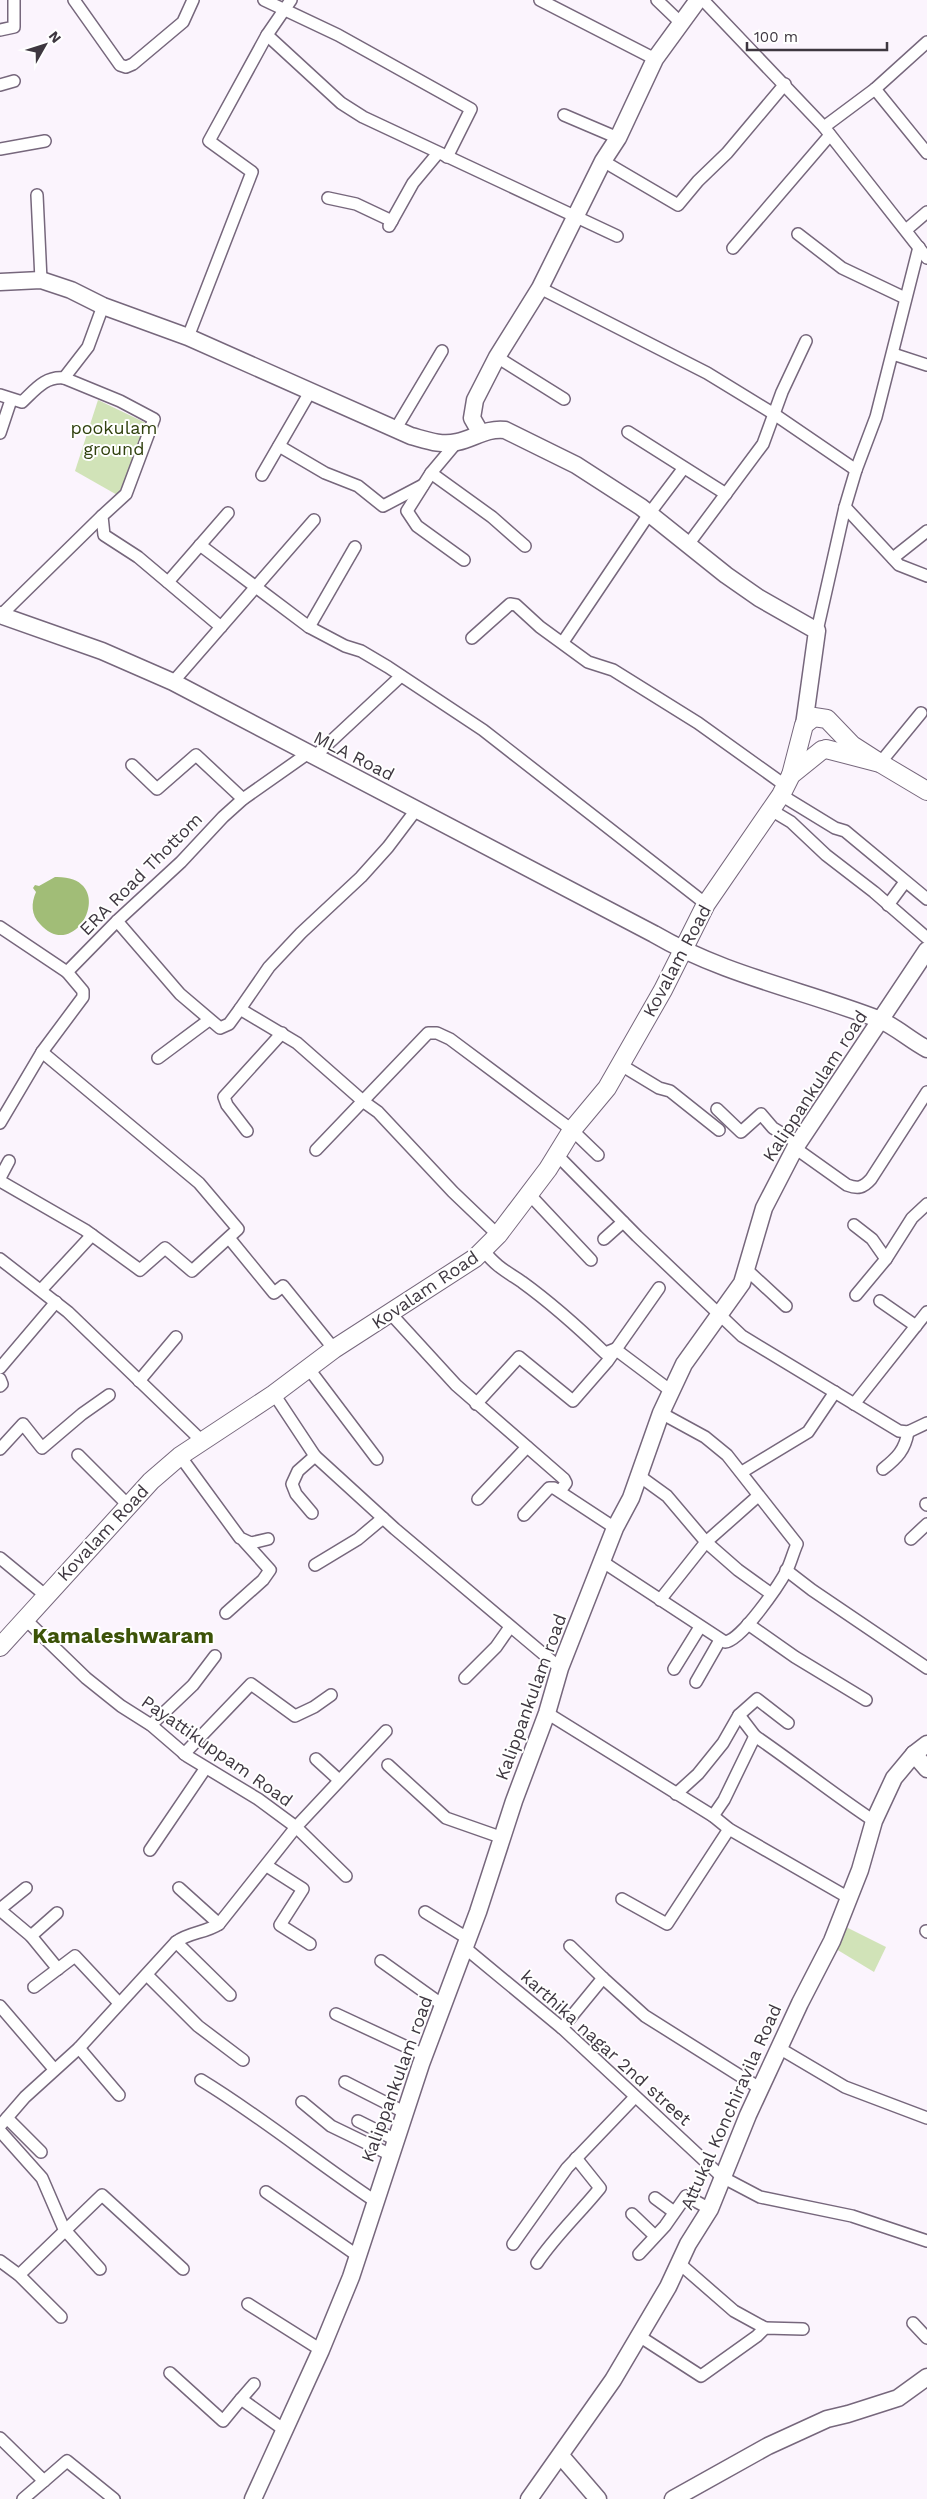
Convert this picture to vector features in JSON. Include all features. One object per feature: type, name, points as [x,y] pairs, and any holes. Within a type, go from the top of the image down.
[{"type":"main road","points":[[786,786],[803,729],[814,717],[831,724],[852,745],[927,791]]},
{"type":"main road","points":[[824,750],[834,740],[831,724]]},
{"type":"main road","points":[[803,729],[808,747],[880,763]]},
{"type":"main road","name":"Kovalam Road","points":[[0,1646],[44,1595],[128,1505],[151,1481],[180,1456],[274,1394],[334,1350],[475,1258],[498,1235],[557,1155],[572,1130],[607,1088],[706,904],[786,786],[824,750]]},
{"type":"street","points":[[0,30],[14,27],[14,0]]},
{"type":"street","points":[[74,0],[120,65],[126,67],[133,64],[183,22],[193,0]]},
{"type":"street","points":[[264,0],[284,11],[338,34],[471,109],[442,155],[413,183],[390,223],[356,204],[328,198]]},
{"type":"street","points":[[188,337],[252,172],[209,141],[267,35],[291,0]]},
{"type":"street","points":[[540,0],[655,59]]},
{"type":"street","points":[[657,0],[681,22]]},
{"type":"street","points":[[480,432],[472,418],[475,400],[497,357],[540,288],[603,161],[618,138],[655,59],[698,0]]},
{"type":"street","points":[[703,0],[786,84],[827,131],[927,258]]},
{"type":"street","points":[[267,35],[341,103],[363,118],[617,236]]},
{"type":"street","points":[[733,248],[827,131],[878,93],[927,42]]},
{"type":"street","points":[[0,86],[14,81]]},
{"type":"street","points":[[603,161],[678,205],[698,181],[727,153],[772,97],[786,84]]},
{"type":"street","points":[[878,93],[927,153]]},
{"type":"street","points":[[564,115],[618,138]]},
{"type":"street","points":[[0,149],[45,141]]},
{"type":"street","points":[[38,195],[41,280]]},
{"type":"street","points":[[906,230],[927,212]]},
{"type":"street","points":[[798,234],[842,268],[905,298]]},
{"type":"street","points":[[803,729],[817,631],[845,507],[856,470],[876,418],[918,247]]},
{"type":"street","points":[[0,282],[41,280],[71,290],[103,306],[188,337],[395,430],[436,442],[457,442],[480,432],[494,429],[505,430],[576,465],[649,514],[688,546],[759,598],[817,631]]},
{"type":"street","points":[[540,288],[707,373],[774,414],[856,470]]},
{"type":"street","points":[[64,378],[88,347],[103,306]]},
{"type":"street","points":[[688,546],[763,444],[806,341]]},
{"type":"street","points":[[395,430],[442,351]]},
{"type":"street","points":[[893,354],[927,365]]},
{"type":"street","points":[[497,357],[564,399]]},
{"type":"street","points":[[0,395],[22,402],[44,382],[54,377],[64,378],[120,401],[154,419],[126,494],[1,615]]},
{"type":"street","points":[[262,475],[310,392]]},
{"type":"street","points":[[0,433],[11,400]]},
{"type":"street","points":[[628,432],[683,469],[726,494]]},
{"type":"street","points":[[457,442],[431,473],[407,511],[409,517],[417,526],[464,560]]},
{"type":"street","points":[[279,446],[325,473],[358,486],[383,506],[423,485]]},
{"type":"street","points":[[563,642],[649,514],[683,469]]},
{"type":"street","points":[[431,473],[492,517],[525,546]]},
{"type":"street","points":[[845,507],[899,564],[927,576]]},
{"type":"street","points":[[168,582],[228,513]]},
{"type":"street","points":[[102,516],[104,535],[138,557],[221,626]]},
{"type":"street","points":[[173,682],[314,520]]},
{"type":"street","points":[[893,558],[927,531]]},
{"type":"street","points":[[200,545],[309,627],[345,646],[361,651],[505,746],[706,904]]},
{"type":"street","points":[[309,627],[354,547]]},
{"type":"street","points":[[472,638],[510,604],[516,605],[540,627],[588,662],[613,670],[698,723],[786,786],[835,828],[845,831],[927,899]]},
{"type":"street","name":"MLA Road","points":[[1,615],[102,651],[173,682],[311,756],[654,934],[682,951],[738,973],[880,1020],[927,1049]]},
{"type":"street","name":"ERA Road Thottom","points":[[68,972],[117,921],[181,862],[243,799],[311,756],[401,676]]},
{"type":"street","points":[[808,697],[831,724]]},
{"type":"street","points":[[880,763],[921,713]]},
{"type":"street","points":[[132,765],[156,789],[196,755],[243,799]]},
{"type":"street","points":[[117,921],[180,994],[220,1028],[229,1024],[269,967],[301,933],[361,878],[388,848],[416,810]]},
{"type":"street","points":[[771,810],[791,822],[826,855],[874,892],[927,938]]},
{"type":"street","points":[[888,905],[905,882]]},
{"type":"street","points":[[0,927],[68,972],[83,991],[82,997],[42,1052],[0,1123]]},
{"type":"street","name":"Kalippankulam road","points":[[253,2499],[283,2429],[321,2350],[358,2256],[424,2055],[444,2006],[547,1713],[560,1668],[615,1528],[631,1498],[661,1413],[684,1364],[742,1282],[754,1233],[764,1208],[796,1146],[927,950]]},
{"type":"street","points":[[240,1009],[298,1043],[364,1102],[378,1112],[453,1192],[498,1235]]},
{"type":"street","points":[[158,1058],[209,1020]]},
{"type":"street","points":[[247,1131],[227,1105],[224,1097],[282,1032]]},
{"type":"street","points":[[316,1150],[428,1033],[437,1033],[450,1039],[572,1130],[598,1155]]},
{"type":"street","points":[[10,1161],[0,1180],[92,1235],[140,1270],[165,1248],[192,1271],[238,1229],[200,1183],[42,1052]]},
{"type":"street","points":[[621,1065],[659,1088],[670,1091],[719,1130]]},
{"type":"street","points":[[717,1110],[741,1132],[761,1114],[773,1128],[855,1188],[862,1187],[871,1179],[927,1092]]},
{"type":"street","points":[[557,1155],[623,1222],[742,1336],[899,1431],[908,1432],[927,1423]]},
{"type":"street","points":[[529,1194],[591,1260]]},
{"type":"street","points":[[856,1295],[886,1259],[912,1218],[927,1204]]},
{"type":"street","points":[[604,1239],[623,1222]]},
{"type":"street","points":[[854,1225],[872,1239],[886,1259]]},
{"type":"street","points":[[41,1290],[92,1235]]},
{"type":"street","points":[[229,1238],[274,1293],[283,1286],[334,1350]]},
{"type":"street","points":[[483,1250],[502,1271],[521,1282],[576,1325],[605,1353],[615,1349]]},
{"type":"street","points":[[0,1259],[56,1302],[203,1442]]},
{"type":"street","points":[[746,1270],[786,1306]]},
{"type":"street","points":[[476,1404],[519,1357],[573,1401],[607,1362],[659,1288]]},
{"type":"street","points":[[0,1368],[56,1302]]},
{"type":"street","points":[[880,1302],[916,1326]]},
{"type":"street","points":[[854,1404],[927,1312]]},
{"type":"street","points":[[391,1314],[456,1385],[564,1479],[566,1483],[560,1491]]},
{"type":"street","points":[[139,1381],[176,1337]]},
{"type":"street","points":[[615,1349],[671,1391]]},
{"type":"street","points":[[309,1369],[377,1458]]},
{"type":"street","points":[[0,1379],[2,1384],[0,1386]]},
{"type":"street","points":[[742,1472],[808,1432],[835,1392]]},
{"type":"street","points":[[274,1394],[315,1456],[382,1518],[560,1668]]},
{"type":"street","points":[[0,1449],[23,1424],[34,1441],[42,1448],[82,1414],[109,1395]]},
{"type":"street","points":[[603,1562],[720,1640],[731,1642],[748,1624],[786,1570],[796,1544],[758,1496],[742,1472],[705,1437],[661,1413]]},
{"type":"street","points":[[883,1469],[898,1457],[906,1445],[908,1432]]},
{"type":"street","points":[[478,1499],[527,1447]]},
{"type":"street","points":[[78,1455],[128,1505]]},
{"type":"street","points":[[180,1456],[244,1541],[270,1570],[263,1580],[226,1613]]},
{"type":"street","points":[[312,1513],[296,1494],[292,1484],[298,1472],[315,1456]]},
{"type":"street","points":[[638,1475],[667,1496],[706,1542],[738,1570],[770,1593]]},
{"type":"street","points":[[524,1516],[549,1488],[560,1491],[615,1528]]},
{"type":"street","points":[[660,1600],[706,1542],[758,1496]]},
{"type":"street","points":[[315,1565],[358,1539],[382,1518]]},
{"type":"street","points":[[911,1539],[927,1524]]},
{"type":"street","points":[[244,1541],[251,1543],[268,1539]]},
{"type":"street","points":[[0,1558],[44,1595]]},
{"type":"street","points":[[786,1570],[812,1590],[927,1668]]},
{"type":"street","name":"Payattikuppam Road","points":[[24,1618],[86,1678],[121,1706],[151,1725],[184,1754],[205,1769],[258,1798],[296,1828],[220,1924]]},
{"type":"street","points":[[748,1624],[796,1657],[866,1700]]},
{"type":"street","points":[[465,1678],[496,1647],[510,1626]]},
{"type":"street","points":[[674,1669],[700,1627]]},
{"type":"street","points":[[696,1682],[720,1640]]},
{"type":"street","points":[[151,1725],[193,1685],[215,1656]]},
{"type":"street","points":[[184,1754],[251,1684],[295,1716],[314,1707],[331,1695]]},
{"type":"street","points":[[676,1794],[711,1759],[739,1715],[757,1699],[788,1723]]},
{"type":"street","points":[[547,1713],[713,1816],[729,1829],[849,1898]]},
{"type":"street","points":[[739,1715],[755,1736],[792,1761],[826,1789],[874,1821]]},
{"type":"street","points":[[346,1876],[296,1828],[386,1731]]},
{"type":"street","points":[[713,1816],[724,1800],[755,1736]]},
{"type":"street","points":[[921,1749],[927,1769]]},
{"type":"street","name":"Attukal Konchiravila Road","points":[[529,2499],[613,2380],[680,2264],[688,2244],[710,2209],[722,2177],[779,2048],[832,1942],[849,1898],[874,1821],[894,1778],[921,1749]]},
{"type":"street","points":[[316,1759],[339,1780]]},
{"type":"street","points":[[388,1765],[446,1818],[503,1838]]},
{"type":"street","points":[[150,1850],[205,1769]]},
{"type":"street","points":[[622,1899],[667,1924],[729,1829]]},
{"type":"street","points":[[267,1866],[303,1889],[280,1925],[310,1944]]},
{"type":"street","points":[[26,1888],[0,1909],[31,1936],[58,1968]]},
{"type":"street","points":[[41,2152],[4,2122],[25,2096],[79,2048],[176,1942],[185,1935],[193,1932],[204,1932],[220,1924],[180,1888]]},
{"type":"street","name":"karthika nagar 2nd street","points":[[425,1912],[466,1942],[562,2028],[722,2177],[760,2197],[852,2216],[927,2241]]},
{"type":"street","points":[[31,1936],[57,1913]]},
{"type":"street","points":[[176,1942],[230,1995]]},
{"type":"street","points":[[570,1946],[645,2016],[761,2089]]},
{"type":"street","points":[[34,1987],[75,1956],[119,2003]]},
{"type":"street","points":[[381,1960],[444,2006]]},
{"type":"street","points":[[147,1975],[198,2026],[243,2060]]},
{"type":"street","points":[[562,2028],[603,1978]]},
{"type":"street","points":[[0,2006],[54,2069]]},
{"type":"street","points":[[336,2014],[424,2055]]},
{"type":"street","points":[[79,2048],[119,2095]]},
{"type":"street","points":[[779,2048],[845,2088],[927,2118]]},
{"type":"street","points":[[201,2080],[249,2109],[335,2175],[375,2201]]},
{"type":"street","points":[[345,2082],[406,2113]]},
{"type":"street","points":[[514,2244],[567,2168],[576,2158],[605,2137],[635,2097]]},
{"type":"street","points":[[302,2102],[330,2126],[393,2148]]},
{"type":"street","points":[[358,2121],[393,2148]]},
{"type":"street","points":[[0,2131],[42,2178],[64,2229],[100,2269]]},
{"type":"street","points":[[537,2263],[553,2240],[575,2219],[600,2188],[576,2158]]},
{"type":"street","points":[[266,2192],[358,2256]]},
{"type":"street","points":[[19,2275],[64,2229],[102,2195],[183,2269]]},
{"type":"street","points":[[639,2254],[686,2196],[710,2209]]},
{"type":"street","points":[[655,2198],[674,2212]]},
{"type":"street","points":[[632,2214],[655,2236]]},
{"type":"street","points":[[0,2261],[19,2275],[61,2316]]},
{"type":"street","points":[[680,2264],[734,2311],[765,2328],[803,2329]]},
{"type":"street","points":[[248,2304],[321,2350]]},
{"type":"street","points":[[913,2324],[927,2338]]},
{"type":"street","points":[[639,2336],[701,2376],[757,2336],[765,2328]]},
{"type":"street","points":[[170,2374],[223,2421],[254,2384]]},
{"type":"street","points":[[673,2499],[768,2446],[827,2419],[898,2398],[927,2377]]},
{"type":"street","points":[[241,2399],[283,2429]]},
{"type":"street","points":[[0,2438],[44,2482]]},
{"type":"street","points":[[561,2456],[598,2499]]},
{"type":"street","points":[[23,2499],[67,2461],[108,2498]]},
{"type":"green space","name":"pookulam ground","points":[[98,400],[148,424],[119,496],[75,471]]},
{"type":"green space","points":[[846,1927],[886,1947],[874,1972],[836,1949]]},
{"type":"shaded area","points":[[55,877],[75,880],[86,889],[89,902],[86,916],[78,927],[67,934],[54,934],[40,924],[33,913],[33,900],[36,892],[33,888],[35,885],[39,886]]},
{"type":"district","name":"Kamaleshwaram","points":[[123,1635]]}]
